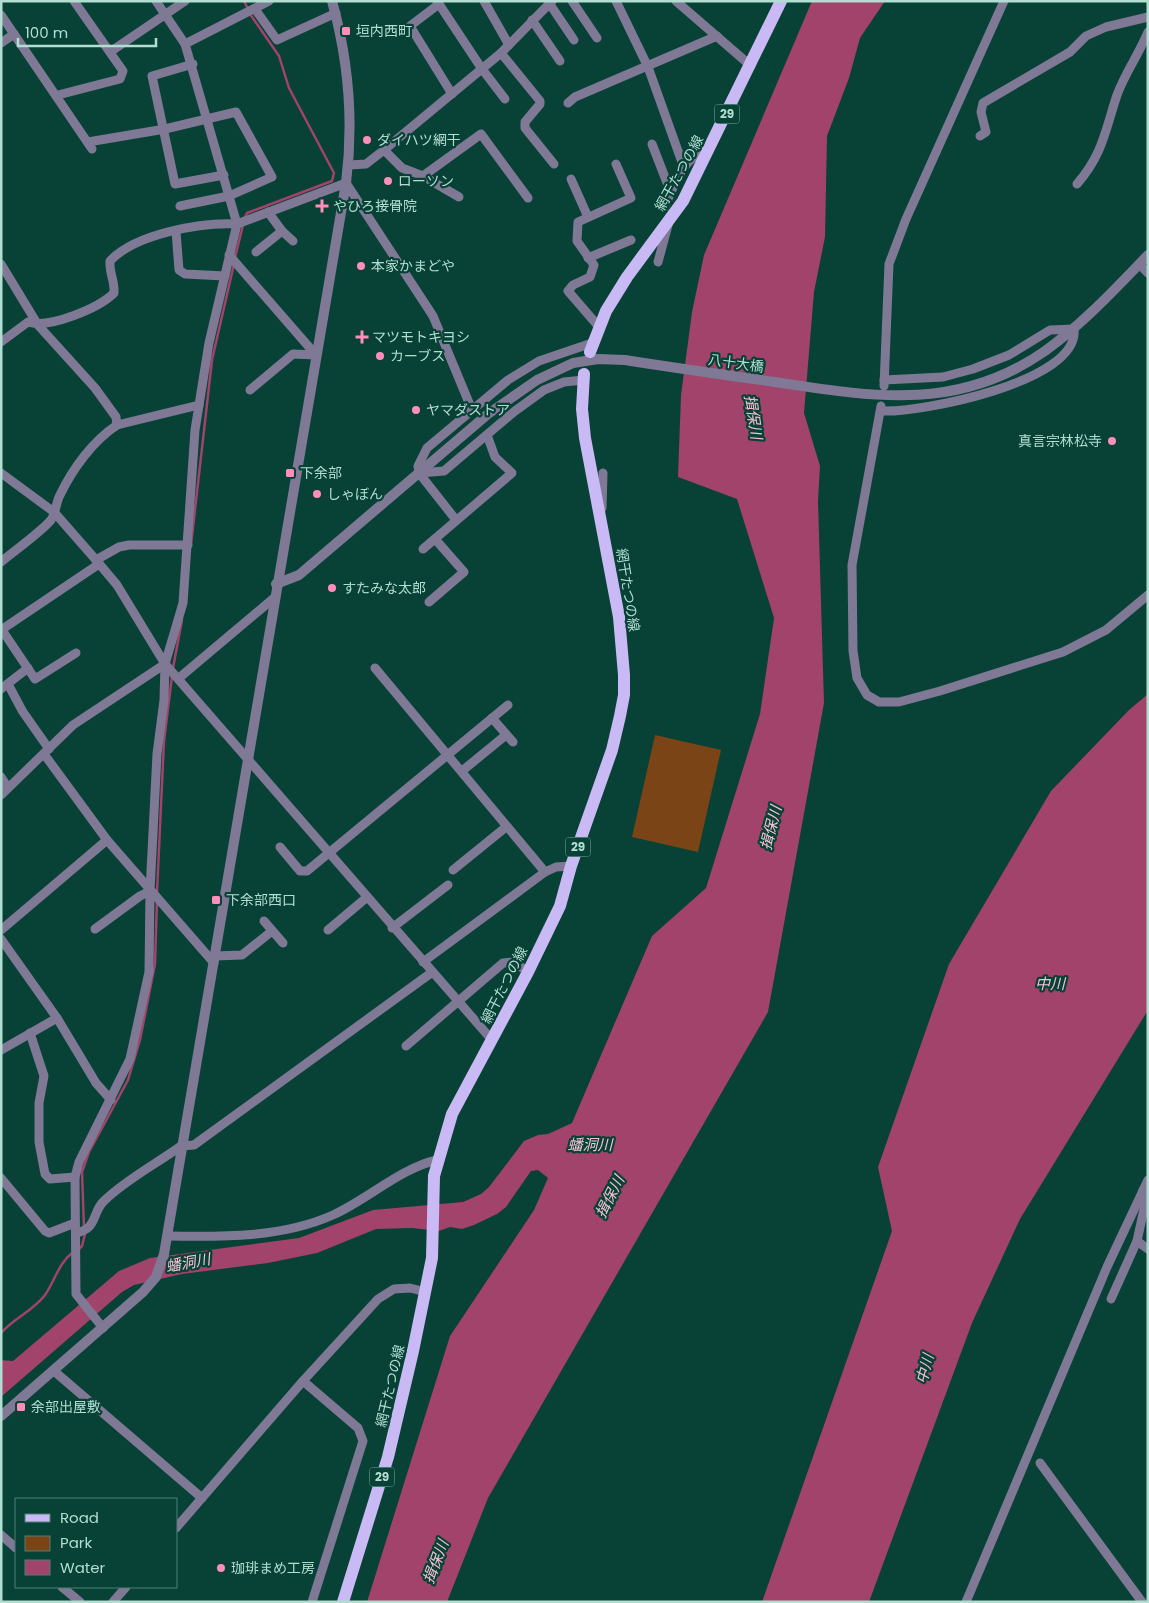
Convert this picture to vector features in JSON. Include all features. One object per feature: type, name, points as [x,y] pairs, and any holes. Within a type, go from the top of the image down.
[{"type":"main road","name":"網干たつの線","points":[[591,347],[606,311],[627,277],[683,201],[751,66],[776,5]]},
{"type":"main road","name":"網干たつの線","points":[[343,1602],[388,1457],[426,1292],[432,1258],[434,1176],[437,1160],[452,1114],[528,972],[560,906],[571,866],[612,750],[624,695],[619,617],[585,438],[582,409],[584,377]]},
{"type":"street","points":[[58,95],[120,79],[123,71],[74,1]]},
{"type":"street","points":[[104,1328],[76,1294],[75,1177],[79,1162],[130,1058],[148,979],[156,754],[164,700],[165,664],[183,603],[195,430],[199,404],[209,343],[237,224],[193,64],[185,44],[156,1]]},
{"type":"street","points":[[110,52],[185,1]]},
{"type":"street","points":[[185,44],[269,1]]},
{"type":"street","points":[[1,1416],[143,1292],[156,1277],[164,1254],[276,584],[346,183],[351,128],[349,83],[332,1]]},
{"type":"street","points":[[484,1],[509,45]]},
{"type":"street","points":[[572,1],[597,38]]},
{"type":"street","points":[[616,1],[648,66],[683,165]]},
{"type":"street","points":[[676,1],[751,66]]},
{"type":"street","points":[[1004,1],[906,219],[889,264],[884,383],[943,378],[1009,355],[1050,330],[1074,329],[1074,333],[1065,353],[1020,382],[982,396],[946,405],[893,411],[881,408],[852,565],[853,651],[857,678],[867,695],[879,702],[899,702],[940,691],[1063,652],[1106,630],[1148,595]]},
{"type":"street","points":[[348,165],[366,164],[384,150],[501,53],[550,2],[574,40]]},
{"type":"street","points":[[452,94],[410,26],[438,3],[482,69],[505,99]]},
{"type":"street","points":[[255,9],[278,40],[336,13]]},
{"type":"street","points":[[1,15],[58,95],[90,145],[236,112],[272,177],[229,196],[180,206]]},
{"type":"street","points":[[980,136],[986,132],[981,112],[983,103],[1070,52],[1086,36],[1106,27],[1148,17]]},
{"type":"street","points":[[532,20],[560,61]]},
{"type":"street","points":[[1077,184],[1090,169],[1105,138],[1118,93],[1148,32]]},
{"type":"street","points":[[1,43],[14,34]]},
{"type":"street","points":[[568,103],[575,97],[717,36]]},
{"type":"street","points":[[501,53],[540,100],[540,104],[524,122],[525,128],[554,164]]},
{"type":"street","points":[[193,64],[152,76],[165,129],[175,184],[224,175]]},
{"type":"street","points":[[423,176],[481,134],[528,198]]},
{"type":"street","points":[[652,144],[671,193]]},
{"type":"street","points":[[664,208],[683,165],[700,152],[710,148]]},
{"type":"street","points":[[384,150],[402,168],[423,176],[459,197]]},
{"type":"street","points":[[600,327],[568,291],[573,285],[590,277],[594,265],[577,241],[578,222],[631,198],[616,164]]},
{"type":"street","points":[[572,179],[588,217]]},
{"type":"street","points":[[1,342],[28,322],[38,325],[76,314],[105,302],[114,293],[115,285],[109,269],[110,261],[116,255],[140,242],[176,231],[221,223],[237,224],[346,183]]},
{"type":"street","points":[[346,183],[433,316],[472,410]]},
{"type":"street","points":[[268,212],[282,231],[294,241]]},
{"type":"street","points":[[658,262],[668,223]]},
{"type":"street","points":[[176,231],[179,270],[185,274],[225,276]]},
{"type":"street","points":[[256,252],[282,231]]},
{"type":"street","points":[[588,258],[631,240]]},
{"type":"street","points":[[229,255],[316,355]]},
{"type":"street","name":"八十大橋","points":[[276,584],[299,575],[488,414],[537,380],[573,364],[598,359],[625,360],[843,392],[897,397],[950,392],[992,380],[1044,352],[1074,329],[1148,255]]},
{"type":"street","points":[[1,264],[38,325],[95,388],[116,417],[118,425]]},
{"type":"street","points":[[1139,264],[1148,273]]},
{"type":"street","points":[[456,520],[419,473],[418,466],[427,448],[508,380],[539,361],[591,347]]},
{"type":"street","points":[[250,390],[293,354],[316,355]]},
{"type":"street","points":[[419,473],[444,471],[515,411],[544,390],[584,377]]},
{"type":"street","points":[[1,562],[51,520],[56,503],[72,474],[99,438],[118,425],[199,404]]},
{"type":"street","points":[[423,549],[512,473],[495,457],[487,435]]},
{"type":"street","points":[[602,531],[603,472]]},
{"type":"street","points":[[1,473],[54,512],[117,586],[165,664],[248,758],[392,928],[492,1040]]},
{"type":"street","points":[[429,602],[464,572],[434,539]]},
{"type":"street","points":[[76,653],[35,679],[2,630],[119,547],[129,545],[188,545]]},
{"type":"street","points":[[179,678],[274,598]]},
{"type":"street","points":[[1,777],[5,792],[73,725],[165,664]]},
{"type":"street","points":[[28,668],[5,686],[47,752],[107,840],[152,893],[214,959]]},
{"type":"street","points":[[375,668],[545,872]]},
{"type":"street","points":[[280,847],[303,872],[328,854],[508,705]]},
{"type":"street","points":[[492,718],[513,742]]},
{"type":"street","points":[[462,771],[506,734]]},
{"type":"street","points":[[453,870],[506,827]]},
{"type":"street","points":[[1,930],[107,840]]},
{"type":"street","points":[[423,962],[545,872],[556,867],[571,866]]},
{"type":"street","points":[[392,928],[448,884]]},
{"type":"street","points":[[95,930],[140,896],[152,893]]},
{"type":"street","points":[[328,930],[366,898]]},
{"type":"street","points":[[264,921],[283,943]]},
{"type":"street","points":[[214,959],[242,954],[272,931]]},
{"type":"street","points":[[1,939],[57,1018],[96,1083],[111,1100]]},
{"type":"street","points":[[406,1046],[502,964],[514,962],[528,972]]},
{"type":"street","points":[[76,1233],[86,1231],[103,1201],[181,1146],[194,1145],[432,973]]},
{"type":"street","points":[[1,1050],[57,1018]]},
{"type":"street","points":[[30,1033],[44,1076],[39,1103],[39,1142],[44,1174],[50,1180],[75,1177]]},
{"type":"street","points":[[167,1236],[220,1237],[263,1233],[306,1225],[354,1204],[416,1166],[437,1160]]},
{"type":"street","points":[[1,1178],[45,1231],[49,1233],[75,1223]]},
{"type":"street","points":[[966,1602],[1107,1267],[1148,1180]]},
{"type":"street","points":[[1110,1299],[1137,1241],[1146,1200],[1146,1193],[1142,1190]]},
{"type":"street","points":[[1137,1241],[1148,1249]]},
{"type":"street","points":[[178,1526],[303,1381],[378,1299],[394,1289],[410,1288],[426,1292]]},
{"type":"street","points":[[54,1371],[202,1498]]},
{"type":"street","points":[[303,1381],[358,1428],[363,1441],[312,1602]]},
{"type":"street","points":[[1040,1463],[1142,1602]]},
{"type":"street","points":[[1,1535],[15,1547]]},
{"type":"street","points":[[63,1588],[80,1602]]},
{"type":"street","points":[[113,1602],[125,1588]]},
{"type":"green space","points":[[655,735],[721,750],[698,852],[632,837]]},
{"type":"water","points":[[812,1],[885,1],[860,38],[849,78],[827,136],[825,237],[814,292],[804,413],[820,466],[818,501],[824,703],[768,1012],[488,1498],[447,1602],[367,1602],[450,1336],[534,1210],[548,1178],[538,1170],[531,1171],[506,1207],[497,1214],[462,1229],[450,1227],[439,1231],[412,1228],[376,1229],[317,1253],[268,1263],[182,1274],[134,1285],[122,1292],[1,1397],[1,1360],[13,1361],[119,1271],[150,1258],[299,1238],[373,1210],[463,1202],[481,1194],[489,1187],[524,1141],[538,1135],[548,1134],[572,1123],[652,936],[706,888],[760,714],[774,618],[737,499],[678,477],[681,395],[692,312],[704,255]]},
{"type":"water","name":"中川","points":[[1148,694],[1148,1010],[1020,1219],[972,1323],[869,1602],[762,1602],[892,1231],[878,1167],[949,964],[1051,791],[1129,710]]},
{"type":"waterway","points":[[244,1],[248,9]]},
{"type":"waterway","points":[[245,217],[247,213],[332,181],[334,173],[289,88],[279,56],[250,14]]},
{"type":"waterway","points":[[235,258],[243,225]]},
{"type":"waterway","points":[[191,545],[212,360],[234,264]]},
{"type":"waterway","points":[[173,668],[182,620]]},
{"type":"waterway","points":[[157,892],[164,741],[172,676]]},
{"type":"waterway","points":[[84,1228],[82,1172],[89,1152],[128,1080],[140,1040],[155,964],[157,900]]},
{"type":"waterway","points":[[79,1249],[82,1246],[85,1234]]},
{"type":"waterway","points":[[1,1333],[40,1301],[63,1262],[72,1253]]},
{"type":"place","name":"垣内西町","points":[[346,31]]},
{"type":"place","name":"ダイハツ網干","points":[[367,140]]},
{"type":"place","name":"ローソン","points":[[388,181]]},
{"type":"place","name":"やひろ接骨院","points":[[322,206]]},
{"type":"place","name":"本家かまどや","points":[[361,266]]},
{"type":"place","name":"マツモトキヨシ","points":[[362,337]]},
{"type":"place","name":"カーブス","points":[[380,356]]},
{"type":"place","name":"ヤマダストア","points":[[416,410]]},
{"type":"place","name":"真言宗林松寺","points":[[1112,441]]},
{"type":"place","name":"下余部","points":[[290,473]]},
{"type":"place","name":"しゃぼん","points":[[317,494]]},
{"type":"place","name":"すたみな太郎","points":[[332,588]]},
{"type":"place","name":"下余部西口","points":[[216,900]]},
{"type":"place","name":"余部出屋敷","points":[[21,1407]]},
{"type":"place","name":"珈琲まめ工房","points":[[221,1568]]},
{"type":"water label","name":"揖保川","points":[[753,417]]},
{"type":"water label","name":"揖保川","points":[[771,828]]},
{"type":"water label","name":"蟠洞川","points":[[590,1145]]},
{"type":"water label","name":"揖保川","points":[[610,1197]]},
{"type":"water label","name":"蟠洞川","points":[[188,1263]]},
{"type":"water label","name":"揖保川","points":[[436,1562]]}]
